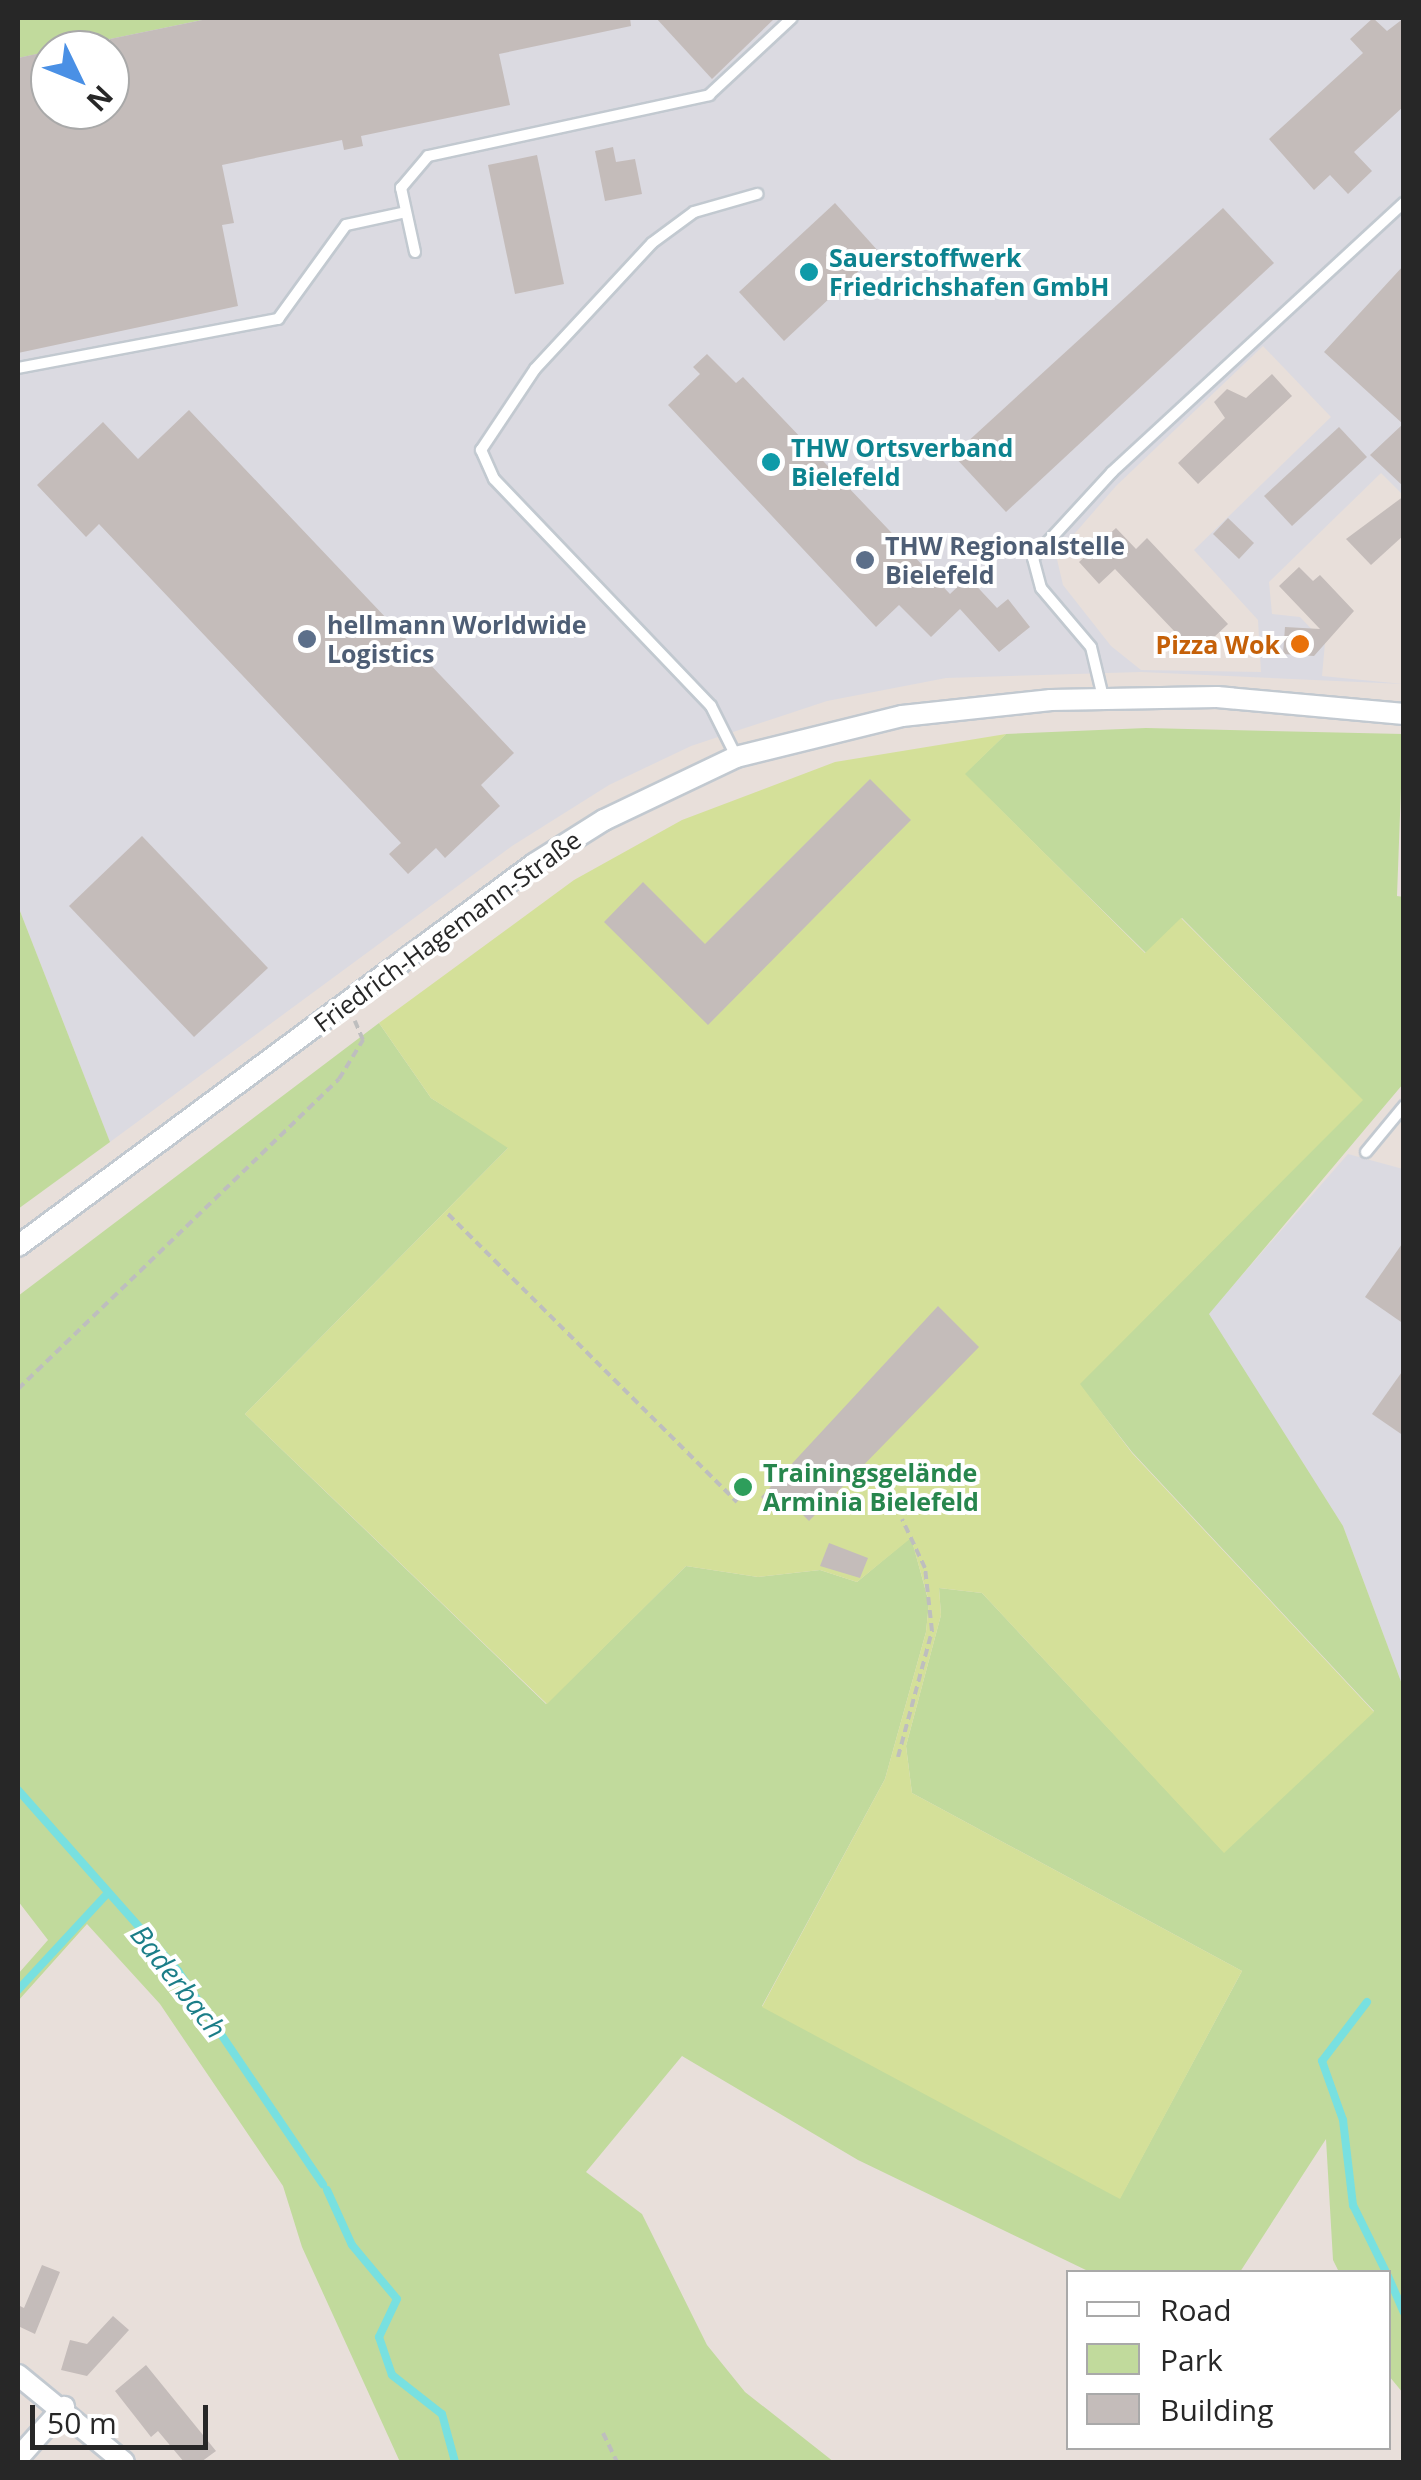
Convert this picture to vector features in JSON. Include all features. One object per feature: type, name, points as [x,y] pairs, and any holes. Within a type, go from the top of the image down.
[{"type":"street","name":"Friedrich-Hagemann-Straße","points":[[18,1246],[548,855],[736,757],[902,716],[1103,697],[1217,697],[1404,714]]},
{"type":"street","points":[[18,2375],[64,2408],[124,2462]]},
{"type":"street","points":[[18,2458],[64,2408]]},
{"type":"lane","points":[[414,252],[401,188],[428,156],[709,95],[792,18]]},
{"type":"lane","points":[[736,757],[710,706],[494,479],[481,450],[535,369],[652,244],[694,212],[757,194]]},
{"type":"lane","points":[[1103,697],[1091,648],[1031,571],[1042,545],[1404,203]]},
{"type":"lane","points":[[18,368],[278,319],[346,225],[406,212]]},
{"type":"lane","points":[[1366,1152],[1404,1106]]},
{"type":"path","points":[[18,1389],[339,1079],[364,1040],[342,1006]]},
{"type":"path","points":[[448,1214],[737,1502]]},
{"type":"path","points":[[898,1757],[932,1631],[925,1568],[902,1520]]},
{"type":"path","points":[[602,2433],[617,2462]]},
{"type":"shaded area","points":[[18,18],[1403,18],[1403,495],[1381,473],[1269,582],[1272,614],[1300,617],[1325,643],[1322,676],[1403,684],[1141,672],[946,678],[827,701],[691,746],[609,785],[512,846],[110,1142],[18,906]],"holes":[[[1263,346],[1331,417],[1194,550],[1258,620],[1261,672],[1141,670],[1111,646],[1063,585],[1056,555],[1116,486]]]},
{"type":"shaded area","points":[[1348,1154],[1403,1169],[1403,1687],[1343,1526],[1208,1314]]},
{"type":"green space","points":[[18,18],[212,18],[130,35],[130,30],[30,30],[30,56],[18,58]]},
{"type":"green space","points":[[1146,728],[1403,734],[1397,896],[1404,897],[1403,1084],[1209,1314],[1343,1526],[1403,1687],[1403,2393],[1391,2378],[1391,2270],[1338,2270],[1333,2260],[1326,2139],[1241,2270],[1086,2270],[858,2160],[682,2056],[586,2172],[642,2214],[707,2345],[745,2392],[834,2462],[400,2462],[302,2247],[283,2186],[160,2004],[87,1924],[18,2001],[18,1974],[48,1940],[18,1901],[18,1296],[379,1023],[431,1098],[509,1147],[245,1414],[546,1704],[686,1566],[758,1577],[820,1570],[857,1582],[911,1537],[929,1603],[926,1632],[885,1779],[762,2006],[1120,2198],[1242,1971],[912,1793],[906,1746],[941,1615],[939,1588],[982,1593],[1224,1852],[1374,1711],[1132,1452],[1079,1384],[1362,1100],[1182,918],[1146,953],[964,774],[1006,734]]},
{"type":"green space","name":"Trainingsgelände Arminia Bielefeld","points":[[1006,734],[965,774],[1145,953],[1181,918],[1363,1100],[1080,1384],[1132,1453],[1374,1712],[1224,1853],[982,1593],[939,1588],[941,1615],[906,1746],[912,1793],[1242,1971],[1120,2199],[762,2007],[885,1779],[926,1632],[929,1602],[911,1538],[857,1582],[820,1570],[758,1577],[686,1566],[547,1704],[245,1414],[508,1148],[431,1098],[379,1023],[574,880],[682,820],[835,762]]},
{"type":"green space","points":[[18,906],[110,1142],[18,1209]]},
{"type":"building","points":[[212,18],[630,18],[631,26],[499,54],[510,105],[361,136],[363,146],[344,150],[342,140],[222,165],[234,223],[222,225],[238,306],[18,353],[18,58],[30,55],[30,130],[130,130],[130,35]]},
{"type":"building","points":[[656,18],[775,18],[712,79]]},
{"type":"building","points":[[1373,18],[1387,31],[1404,18],[1404,106],[1354,152],[1372,171],[1348,194],[1330,175],[1314,190],[1269,139],[1363,53],[1350,39]]},
{"type":"building","points":[[613,147],[616,162],[635,159],[642,194],[605,201],[595,151]]},
{"type":"building","points":[[537,155],[564,284],[515,294],[488,165]]},
{"type":"building","name":"Sauerstoffwerk Friedrichshafen GmbH","points":[[835,203],[879,252],[784,341],[739,292]]},
{"type":"building","points":[[1223,208],[1274,263],[1006,512],[953,455]]},
{"type":"building","points":[[1404,265],[1404,487],[1370,455],[1403,424],[1324,352]]},
{"type":"building","points":[[707,354],[736,383],[743,377],[950,594],[968,577],[997,608],[1008,599],[1030,627],[999,652],[960,609],[931,637],[899,605],[876,627],[668,405],[700,374],[693,367]]},
{"type":"building","points":[[1272,374],[1292,396],[1198,484],[1178,463],[1225,418],[1214,402],[1227,389],[1246,398]]},
{"type":"building","name":"hellmann Worldwide Logistics","points":[[189,410],[514,753],[481,785],[500,806],[445,858],[436,848],[408,874],[389,854],[401,843],[99,524],[86,537],[37,485],[103,422],[138,459]]},
{"type":"building","points":[[1339,427],[1367,457],[1292,526],[1264,496]]},
{"type":"building","points":[[1404,496],[1404,535],[1371,565],[1346,539]]},
{"type":"building","points":[[1228,518],[1254,543],[1239,559],[1213,534]]},
{"type":"building","points":[[1116,528],[1136,549],[1147,538],[1228,624],[1196,654],[1115,569],[1099,584],[1079,562]]},
{"type":"building","points":[[1299,567],[1313,581],[1320,575],[1354,611],[1314,656],[1283,654],[1285,627],[1320,629],[1279,586]]},
{"type":"building","points":[[870,779],[911,820],[708,1025],[604,922],[643,882],[705,944]]},
{"type":"building","points":[[142,836],[268,968],[194,1037],[69,906]]},
{"type":"building","points":[[1404,1241],[1404,1324],[1365,1297]]},
{"type":"building","points":[[938,1306],[979,1347],[809,1521],[788,1500],[776,1512],[761,1497]]},
{"type":"building","points":[[1404,1369],[1404,1436],[1372,1414]]},
{"type":"building","points":[[829,1543],[868,1558],[860,1578],[820,1566]]},
{"type":"building","points":[[42,2265],[60,2272],[35,2334],[18,2326],[18,2305],[24,2308]]},
{"type":"building","points":[[113,2316],[129,2330],[87,2376],[61,2370],[70,2340],[87,2344]]},
{"type":"building","points":[[146,2365],[216,2451],[201,2462],[184,2462],[158,2431],[151,2437],[115,2391]]},
{"type":"waterway","name":"Baderbach","points":[[18,1790],[178,1971],[323,2184]]},
{"type":"waterway","points":[[18,1990],[107,1894]]},
{"type":"waterway","points":[[1367,2002],[1322,2061],[1343,2120],[1353,2205],[1385,2270]]},
{"type":"waterway","name":"Baderbach","points":[[327,2190],[352,2245],[397,2299],[379,2337],[392,2375],[442,2414],[455,2462]]},
{"type":"waterway","points":[[1391,2283],[1404,2313]]},
{"type":"place","name":"Sauerstoffwerk Friedrichshafen GmbH","points":[[809,272]]},
{"type":"place","name":"THW Ortsverband Bielefeld","points":[[771,462]]},
{"type":"place","name":"THW Regionalstelle Bielefeld","points":[[865,560]]},
{"type":"place","name":"hellmann Worldwide Logistics","points":[[307,639]]},
{"type":"place","name":"Pizza Wok","points":[[1300,644]]},
{"type":"place","name":"Trainingsgelände Arminia Bielefeld","points":[[743,1487]]}]
